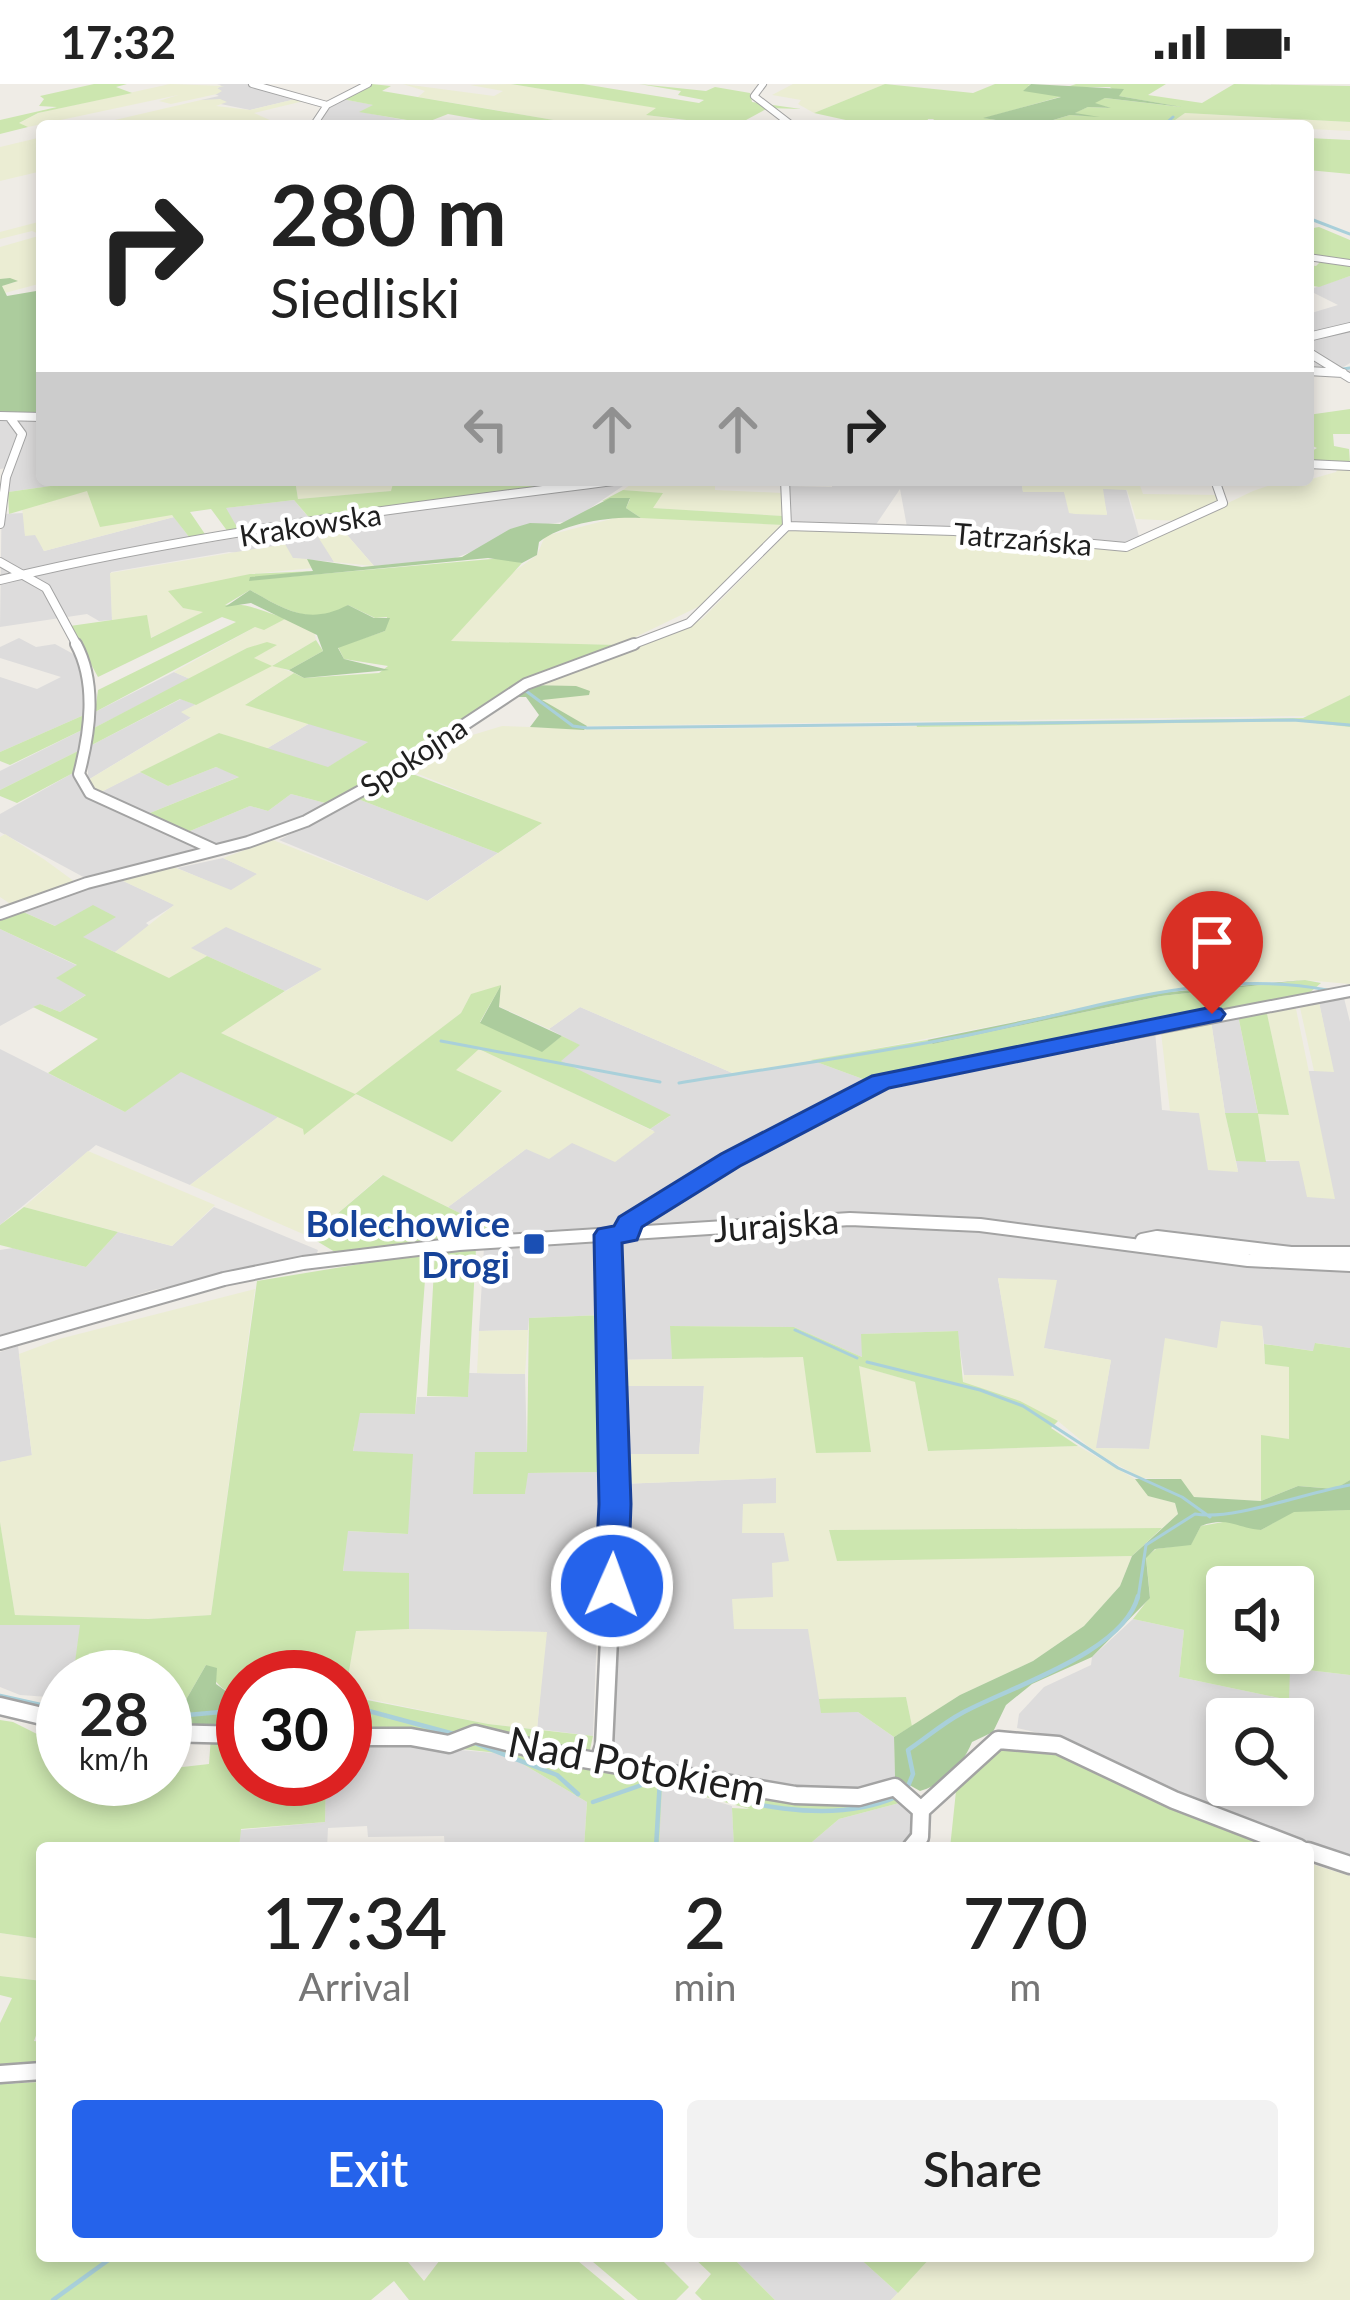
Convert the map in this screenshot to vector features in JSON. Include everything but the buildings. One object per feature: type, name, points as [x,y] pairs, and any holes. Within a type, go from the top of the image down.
[{"type":"street","points":[[252,84],[327,105]]},
{"type":"street","points":[[317,120],[327,105],[368,84]]},
{"type":"street","points":[[763,84],[754,96],[785,120]]},
{"type":"street","points":[[1314,258],[1350,263]]},
{"type":"street","points":[[1314,336],[1350,327]]},
{"type":"street","points":[[1314,355],[1349,374]]},
{"type":"street","points":[[1314,371],[1349,374]]},
{"type":"street","points":[[0,429],[9,420],[21,444],[6,479],[7,511],[0,524]]},
{"type":"street","points":[[1314,464],[1350,466]]},
{"type":"street","name":"Krakowska","points":[[0,580],[24,572],[418,506],[575,486]]},
{"type":"street","points":[[785,486],[787,526]]},
{"type":"street","name":"Tatrzańska","points":[[787,526],[954,531],[1126,547],[1222,503],[1217,486]]},
{"type":"street","name":"Spokojna","points":[[0,914],[86,883],[248,842],[308,819],[379,781],[526,684],[689,623],[787,526]]},
{"type":"street","points":[[0,562],[46,588],[88,666],[87,743],[79,774],[90,793],[213,849]]},
{"type":"street","points":[[627,1233],[629,1223],[730,1160],[881,1082],[1138,1028],[1350,991]]},
{"type":"street","name":"Jurajska","points":[[0,1343],[167,1294],[303,1263],[433,1246],[627,1233],[890,1218],[1131,1242],[1248,1260],[1350,1265]]},
{"type":"street","points":[[599,1762],[604,1746],[615,1504],[608,1235]]},
{"type":"street","name":"Jurajska","points":[[1131,1242],[1157,1238],[1350,1253]]},
{"type":"street","points":[[0,1706],[36,1715]]},
{"type":"street","name":"Nad Potokiem","points":[[372,1736],[449,1744],[475,1734],[599,1762],[795,1796],[840,1799],[888,1787],[910,1800]]},
{"type":"street","points":[[916,1842],[920,1837],[910,1800],[998,1740],[1036,1740],[1284,1842]]},
{"type":"street","points":[[1314,1853],[1350,1865]]},
{"type":"street","points":[[0,2074],[36,2072]]},
{"type":"shaded area","points":[[217,84],[248,84],[300,98],[250,110],[201,100],[219,96],[213,93],[221,85]]},
{"type":"shaded area","points":[[342,99],[374,105],[362,112],[404,120],[321,120],[330,105]]},
{"type":"shaded area","points":[[1350,276],[1350,363],[1342,368],[1350,370],[1350,380],[1333,368],[1314,366],[1314,312],[1338,305],[1314,293],[1314,288]]},
{"type":"shaded area","points":[[0,418],[36,418],[36,486],[50,486],[8,492],[7,468],[0,469]]},
{"type":"shaded area","points":[[2,482],[2,514],[24,513],[25,535],[36,534],[44,551],[174,517],[195,545],[241,537],[225,508],[294,500],[315,525],[334,562],[229,552],[111,572],[112,620],[99,621],[87,614],[0,627]]},
{"type":"shaded area","points":[[591,486],[623,486],[571,521],[510,529],[491,544],[453,559],[374,566],[335,521]]},
{"type":"shaded area","points":[[788,486],[1022,486],[1023,492],[1064,492],[1075,513],[1107,514],[1101,489],[1126,489],[1140,540],[1129,546],[998,530],[907,527],[900,489],[875,526],[791,524]]},
{"type":"shaded area","points":[[19,638],[36,647],[55,644],[77,656],[87,692],[84,715],[0,752],[0,677],[37,689],[61,677],[0,658],[0,647]]},
{"type":"shaded area","points":[[174,672],[190,679],[92,729],[95,712]]},
{"type":"shaded area","points":[[181,699],[196,705],[182,712],[192,717],[88,780],[88,747]]},
{"type":"shaded area","points":[[310,723],[370,741],[327,768],[266,749]]},
{"type":"shaded area","points":[[84,729],[80,750],[0,790],[0,771]]},
{"type":"shaded area","points":[[216,767],[241,776],[145,815],[99,793],[140,772],[168,786]]},
{"type":"shaded area","points":[[73,773],[95,801],[200,845],[199,850],[89,880],[0,832],[0,814]]},
{"type":"shaded area","points":[[291,794],[329,804],[290,825],[223,846],[190,831],[250,806],[268,811]]},
{"type":"shaded area","points":[[358,799],[498,853],[427,901],[279,840]]},
{"type":"shaded area","points":[[223,858],[258,874],[231,891],[177,868]]},
{"type":"shaded area","points":[[119,879],[175,905],[146,923],[151,927],[115,952],[21,911]]},
{"type":"shaded area","points":[[226,926],[323,969],[285,991],[189,948]]},
{"type":"shaded area","points":[[0,929],[78,966],[58,977],[87,994],[60,1012],[40,1004],[0,1026]]},
{"type":"shaded area","points":[[1344,998],[1350,1022],[1350,1348],[1316,1343],[1314,1351],[1264,1344],[1262,1326],[1221,1322],[1218,1348],[1150,1449],[1095,1448],[1111,1360],[1043,1348],[1056,1280],[998,1279],[1015,1376],[964,1375],[957,1331],[862,1334],[862,1357],[794,1327],[671,1326],[672,1359],[614,1360],[609,1243],[827,1113],[870,1092],[913,1081],[1155,1031],[1162,1110],[1199,1113],[1238,1171],[1236,1161],[1299,1161],[1334,1199],[1308,1071],[1333,1071],[1319,1002]]},
{"type":"shaded area","points":[[580,1007],[737,1075],[811,1060],[871,1082],[602,1230],[502,1236],[448,1207],[526,1149],[654,1131],[650,1129],[670,1116],[560,1061],[579,1045],[549,1029]]},
{"type":"shaded area","points":[[1238,1015],[1258,1114],[1225,1113],[1211,1021]]},
{"type":"shaded area","points":[[0,1049],[125,1112],[181,1071],[278,1117],[190,1185],[96,1145],[0,1225]]},
{"type":"shaded area","points":[[214,1207],[318,1250],[316,1256],[153,1290],[0,1337],[0,1250],[13,1248],[86,1267],[118,1232],[172,1246]]},
{"type":"shaded area","points":[[598,1241],[603,1315],[529,1318],[528,1330],[479,1331],[484,1247]]},
{"type":"shaded area","points":[[18,1346],[32,1456],[0,1462],[0,1352]]},
{"type":"shaded area","points":[[469,1373],[525,1374],[527,1452],[474,1494],[525,1494],[527,1473],[603,1472],[593,1736],[537,1729],[546,1632],[409,1629],[408,1573],[343,1572],[347,1531],[407,1534],[353,1452],[359,1413],[415,1414],[417,1397],[468,1397]]},
{"type":"shaded area","points":[[704,1385],[699,1455],[619,1454],[616,1386]]},
{"type":"shaded area","points":[[776,1478],[776,1503],[743,1533],[784,1533],[809,1629],[858,1712],[894,1737],[895,1777],[870,1793],[764,1786],[607,1753],[619,1484]]},
{"type":"shaded area","points":[[1133,1619],[1184,1630],[1179,1677],[1279,1698],[1206,1698],[1206,1803],[1056,1737],[1017,1728],[1019,1714],[1044,1687],[1091,1665],[1092,1657]]},
{"type":"shaded area","points":[[0,1625],[81,1625],[77,1650],[36,1650],[36,1696],[0,1687]]},
{"type":"shaded area","points":[[1289,1674],[1350,1675],[1350,1860],[1214,1806],[1314,1806],[1314,1698],[1288,1698]]},
{"type":"shaded area","points":[[372,1742],[506,1754],[587,1802],[584,1842],[368,1837],[367,1826],[328,1828],[327,1842],[239,1842],[240,1830],[325,1822],[325,1806],[372,1806]]},
{"type":"shaded area","points":[[661,1785],[732,1806],[734,1842],[659,1842]]},
{"type":"shaded area","points":[[903,1802],[916,1817],[907,1842],[812,1842],[839,1819]]},
{"type":"shaded area","points":[[737,2262],[864,2262],[898,2293],[891,2300],[775,2300]]},
{"type":"green space","points":[[94,84],[127,84],[116,87],[132,93],[38,113],[19,123],[28,127],[0,134],[0,120],[57,107],[39,106],[44,99],[40,96]]},
{"type":"green space","points":[[170,84],[224,86],[217,88],[222,91],[217,94],[171,104],[159,101],[178,95],[61,120],[36,120],[36,125],[28,127],[18,124],[38,113]]},
{"type":"green space","points":[[371,84],[391,86],[382,91],[554,120],[482,120],[448,114],[433,120],[407,120],[359,112],[373,105],[342,99]]},
{"type":"green space","points":[[403,84],[494,96],[503,91],[470,85],[511,84],[659,108],[648,115],[679,120],[554,120],[418,97],[425,91]]},
{"type":"green space","points":[[511,84],[583,84],[699,103],[704,100],[678,95],[681,91],[639,84],[706,91],[715,87],[750,93],[752,102],[801,109],[768,108],[746,120],[646,115],[656,108]]},
{"type":"green space","points":[[793,84],[885,84],[814,113],[798,104],[801,100],[772,95]]},
{"type":"green space","points":[[885,84],[973,93],[995,84],[1031,84],[1028,86],[1063,96],[985,118],[995,120],[846,120],[814,113]]},
{"type":"green space","points":[[1031,84],[1124,89],[1119,96],[1182,107],[1105,98],[1095,103],[1111,108],[1088,107],[1075,113],[1100,117],[983,118],[1061,97],[1023,91]]},
{"type":"green space","points":[[1166,84],[1148,95],[1202,103],[1234,84],[1350,86],[1350,122],[1185,113],[1175,120],[1053,120],[1087,116],[1074,113],[1088,107],[1110,108],[1092,103],[1105,98],[1181,107],[1119,96],[1110,87],[1067,87]]},
{"type":"green space","points":[[220,99],[227,102],[216,106],[250,110],[308,100],[254,113],[270,120],[115,120],[201,100]]},
{"type":"green space","points":[[1185,113],[1313,120],[1173,120]]},
{"type":"green space","points":[[1314,120],[1350,122],[1350,131],[1314,129]]},
{"type":"green space","points":[[36,138],[36,172],[0,181],[0,147]]},
{"type":"green space","points":[[1314,138],[1350,140],[1350,174],[1314,171]]},
{"type":"green space","points":[[36,223],[36,233],[0,239],[0,232]]},
{"type":"green space","points":[[1314,228],[1350,240],[1350,276],[1314,286],[1314,266],[1322,260],[1314,258]]},
{"type":"green space","points":[[36,237],[36,285],[5,293],[1,286],[15,282],[0,279],[0,247]]},
{"type":"green space","points":[[0,279],[18,281],[2,286],[7,296],[36,291],[36,415],[0,416]]},
{"type":"green space","points":[[1350,409],[1350,434],[1333,434],[1334,446],[1349,449],[1350,463],[1314,463],[1314,414]]},
{"type":"green space","points":[[1339,467],[1350,467],[1350,695],[1310,716],[587,726],[541,700],[555,696],[562,686],[529,685],[674,634],[702,619],[793,527],[925,530],[1132,549],[1253,491],[1267,486],[1314,486],[1314,478]]},
{"type":"green space","points":[[50,486],[296,486],[298,499],[391,491],[392,486],[550,486],[312,521],[294,500],[226,508],[241,534],[231,536],[211,509],[190,512],[209,540],[193,542],[172,515],[100,527],[87,491],[9,514],[8,492]]},
{"type":"green space","points":[[296,486],[393,486],[392,491],[298,499]]},
{"type":"green space","points":[[629,486],[715,486],[715,490],[782,493],[783,516],[652,508],[662,493],[623,490]]},
{"type":"green space","points":[[1022,486],[1140,486],[1143,494],[1220,495],[1222,501],[1180,521],[1136,519],[1127,490],[1103,489],[1107,515],[1069,513],[1064,492],[1023,492]]},
{"type":"green space","points":[[87,490],[174,517],[44,551],[35,535],[25,536],[22,507]]},
{"type":"green space","points":[[623,490],[663,493],[653,508],[783,516],[783,525],[641,518],[626,508],[630,499],[602,501]]},
{"type":"green space","points":[[610,498],[630,498],[626,508],[641,518],[601,520],[561,530],[539,542],[537,555],[522,563],[488,558],[249,581],[250,577],[313,571],[307,559],[362,567],[462,557],[510,529],[530,523],[560,524]]},
{"type":"green space","points":[[623,516],[783,525],[702,605],[619,645],[449,641],[512,573],[537,555],[545,536]]},
{"type":"green space","points":[[335,521],[374,566],[334,562],[311,526]]},
{"type":"green space","points":[[285,544],[293,558],[307,559],[313,568],[251,574],[172,594],[183,608],[206,611],[150,638],[147,616],[112,620],[110,573]]},
{"type":"green space","points":[[503,558],[522,563],[451,641],[619,645],[533,677],[373,782],[329,804],[291,794],[268,811],[250,806],[190,831],[145,815],[239,777],[216,767],[168,786],[140,772],[219,733],[328,767],[368,742],[245,705],[294,673],[304,678],[379,673],[388,666],[344,659],[338,647],[385,631],[387,617],[375,618],[348,605],[311,616],[250,590],[225,605],[249,606],[287,618],[264,630],[255,627],[95,712],[98,690],[236,622],[222,617],[98,677],[70,626],[147,615],[151,638],[203,612],[183,608],[168,591],[250,574],[314,571],[250,580]]},
{"type":"green space","points":[[250,590],[298,613],[321,614],[348,605],[374,618],[390,618],[385,631],[338,648],[344,659],[389,670],[304,678],[289,670],[323,651],[317,635],[251,603],[225,607]]},
{"type":"green space","points":[[287,618],[314,631],[316,640],[273,665],[294,673],[246,704],[310,723],[266,749],[219,733],[99,793],[88,780],[191,718],[181,712],[270,666],[253,658],[276,645],[247,648],[190,679],[174,672],[255,627],[264,629]]},
{"type":"green space","points":[[316,640],[323,651],[289,670],[272,666]]},
{"type":"green space","points":[[267,642],[277,645],[254,658],[272,666],[196,705],[180,699],[88,747],[92,729],[247,648]]},
{"type":"green space","points":[[529,685],[576,686],[590,691],[589,695],[542,700],[587,726],[584,730],[530,727],[539,715],[526,697],[512,697]]},
{"type":"green space","points":[[1350,695],[1350,727],[1298,721],[917,727],[916,723],[1303,718]]},
{"type":"green space","points":[[84,715],[84,729],[10,765],[0,761],[0,752]]},
{"type":"green space","points":[[1299,721],[1350,727],[1350,984],[1305,980],[1206,985],[737,1075],[580,1007],[549,1029],[471,994],[461,1013],[357,1095],[452,1142],[502,1092],[455,1070],[479,1048],[655,1132],[615,1162],[572,1143],[549,1159],[526,1149],[448,1207],[382,1175],[310,1237],[190,1185],[278,1117],[304,1129],[354,1094],[219,1032],[322,969],[226,927],[191,948],[207,956],[169,979],[115,952],[174,905],[119,879],[171,866],[231,890],[257,874],[223,858],[273,840],[428,901],[541,824],[406,769],[456,740],[502,726],[618,730]]},
{"type":"green space","points":[[78,751],[73,773],[17,803],[0,796],[0,790]]},
{"type":"green space","points":[[406,769],[542,823],[498,853],[358,799]]},
{"type":"green space","points":[[5,834],[75,882],[12,905],[0,897],[0,837]]},
{"type":"green space","points":[[93,905],[116,917],[83,937],[169,978],[207,956],[285,991],[221,1033],[355,1094],[461,1013],[471,994],[501,985],[480,1022],[542,1051],[562,1036],[580,1045],[561,1061],[671,1115],[650,1129],[479,1049],[456,1070],[502,1091],[452,1142],[356,1094],[304,1135],[303,1129],[181,1072],[125,1112],[48,1073],[98,1039],[33,1007],[40,1004],[60,1012],[86,995],[56,978],[77,965],[0,929],[0,919],[21,911],[55,926]]},
{"type":"green space","points":[[1305,980],[1321,983],[1307,995],[901,1071],[871,1082],[811,1060],[927,1040],[933,1044],[1161,996]]},
{"type":"green space","points":[[1305,980],[1161,996],[933,1044],[927,1040],[1157,993]]},
{"type":"green space","points":[[501,985],[499,1007],[562,1036],[542,1052],[480,1023]]},
{"type":"green space","points":[[1319,1002],[1334,1072],[1314,1071],[1299,1003]]},
{"type":"green space","points":[[1295,1004],[1335,1199],[1307,1197],[1299,1161],[1266,1160],[1258,1114],[1289,1115],[1266,1009]]},
{"type":"green space","points":[[1266,1009],[1289,1115],[1258,1114],[1266,1162],[1236,1161],[1225,1113],[1258,1113],[1238,1015]]},
{"type":"green space","points":[[1211,1021],[1238,1172],[1208,1170],[1199,1113],[1170,1111],[1161,1032]]},
{"type":"green space","points":[[88,1151],[215,1205],[172,1246],[24,1207]]},
{"type":"green space","points":[[383,1175],[502,1236],[335,1252],[310,1237]]},
{"type":"green space","points":[[24,1207],[118,1232],[86,1267],[0,1245],[0,1225]]},
{"type":"green space","points":[[476,1248],[468,1397],[427,1396],[435,1251]]},
{"type":"green space","points":[[427,1253],[415,1414],[360,1413],[353,1451],[413,1454],[408,1534],[348,1531],[343,1571],[409,1573],[409,1629],[356,1631],[353,1650],[216,1650],[216,1681],[206,1665],[192,1689],[192,1650],[77,1650],[80,1625],[0,1625],[0,1522],[15,1615],[148,1619],[211,1615],[257,1281]]},
{"type":"green space","points":[[998,1278],[1057,1280],[1044,1348],[1111,1360],[1096,1448],[1149,1449],[1165,1338],[1217,1348],[1221,1321],[1262,1326],[1265,1363],[1289,1367],[1289,1439],[1261,1436],[1261,1501],[1193,1497],[1181,1479],[1141,1478],[1095,1452],[1058,1421],[963,1382],[964,1375],[1014,1376]]},
{"type":"green space","points":[[255,1289],[211,1615],[148,1619],[15,1615],[0,1522],[0,1462],[32,1455],[19,1354],[59,1339]]},
{"type":"green space","points":[[603,1315],[603,1472],[528,1473],[525,1494],[473,1494],[475,1452],[527,1452],[529,1318]]},
{"type":"green space","points":[[670,1326],[794,1327],[862,1357],[861,1334],[958,1331],[963,1382],[1020,1401],[1058,1421],[1051,1428],[1078,1446],[928,1451],[915,1382],[859,1366],[871,1452],[816,1453],[803,1357],[672,1359]]},
{"type":"green space","points":[[528,1330],[525,1374],[477,1373],[479,1331]]},
{"type":"green space","points":[[1315,1343],[1350,1348],[1350,1480],[1336,1489],[1298,1486],[1261,1501],[1261,1435],[1289,1439],[1289,1367],[1265,1364],[1264,1344],[1313,1351]]},
{"type":"green space","points":[[803,1357],[817,1453],[870,1452],[857,1365],[915,1382],[928,1451],[1078,1446],[1135,1479],[1149,1496],[1175,1503],[1178,1514],[1162,1528],[829,1530],[837,1560],[1132,1556],[1120,1586],[1084,1626],[1033,1661],[960,1695],[912,1726],[906,1697],[819,1699],[808,1629],[734,1629],[732,1599],[773,1597],[772,1563],[789,1561],[784,1533],[742,1533],[743,1504],[776,1503],[776,1478],[619,1484],[619,1454],[699,1454],[704,1386],[616,1386],[614,1360]]},
{"type":"green space","points":[[1135,1479],[1181,1479],[1194,1497],[1261,1501],[1298,1486],[1335,1489],[1350,1480],[1350,1510],[1294,1512],[1261,1530],[1210,1523],[1201,1526],[1191,1545],[1155,1549],[1146,1558],[1150,1598],[1092,1657],[1032,1684],[1006,1705],[993,1732],[972,1742],[958,1766],[937,1784],[920,1791],[895,1777],[894,1737],[960,1695],[1033,1661],[1084,1626],[1120,1586],[1132,1556],[1178,1514],[1175,1503],[1148,1496]]},
{"type":"green space","points":[[1350,1510],[1350,1675],[1314,1671],[1314,1566],[1206,1566],[1206,1674],[1290,1674],[1289,1698],[1179,1677],[1184,1630],[1133,1619],[1150,1597],[1146,1557],[1156,1549],[1191,1544],[1201,1526],[1234,1520],[1261,1530],[1294,1511]]},
{"type":"green space","points":[[1162,1528],[1132,1556],[837,1561],[829,1530]]},
{"type":"green space","points":[[356,1630],[547,1632],[537,1729],[488,1724],[372,1700],[372,1650],[353,1650]]},
{"type":"green space","points":[[206,1665],[216,1668],[216,1729],[192,1726],[192,1689]]},
{"type":"green space","points":[[906,1697],[912,1726],[894,1737],[858,1712],[821,1713],[819,1699]]},
{"type":"green space","points":[[372,1701],[488,1724],[593,1736],[589,1754],[473,1728],[431,1737],[372,1733]]},
{"type":"green space","points":[[0,1720],[36,1734],[36,1806],[192,1806],[192,1766],[209,1764],[211,1736],[216,1736],[216,1806],[325,1806],[325,1822],[241,1829],[240,1842],[36,1842],[36,1938],[0,1933]]},
{"type":"green space","points":[[477,1739],[589,1770],[826,1804],[889,1790],[903,1802],[839,1819],[812,1842],[734,1842],[732,1808],[750,1809],[662,1785],[659,1842],[584,1842],[587,1802],[506,1754],[453,1748]]},
{"type":"green space","points":[[1021,1743],[1048,1747],[1269,1842],[951,1842],[956,1791],[952,1786],[999,1749]]},
{"type":"green space","points":[[1314,1865],[1350,1876],[1350,2300],[891,2300],[926,2262],[1314,2262]]},
{"type":"green space","points":[[0,1933],[36,1938],[36,1980],[0,1976]]},
{"type":"green space","points":[[0,1976],[36,1980],[36,2065],[0,2070],[0,2023],[12,1998],[0,1995]]},
{"type":"green space","points":[[36,2082],[36,2262],[408,2262],[424,2281],[438,2262],[579,2262],[625,2300],[409,2300],[394,2281],[371,2300],[0,2300],[0,2084]]},
{"type":"green space","points":[[593,2262],[664,2262],[689,2287],[676,2300],[638,2300]]},
{"type":"green space","points":[[698,2262],[737,2262],[775,2300],[702,2300],[695,2293],[711,2274]]},
{"type":"green space","points":[[864,2262],[926,2262],[898,2293]]},
{"type":"waterway","points":[[1170,120],[1173,117]]},
{"type":"waterway","points":[[1314,220],[1350,234]]},
{"type":"waterway","points":[[1343,369],[1350,368]]},
{"type":"waterway","points":[[526,691],[573,726],[587,728],[1293,720],[1350,725]]},
{"type":"waterway","points":[[679,1083],[923,1044],[1188,988],[1281,984],[1327,990]]},
{"type":"waterway","points":[[441,1041],[660,1082]]},
{"type":"waterway","points":[[795,1330],[857,1358]]},
{"type":"waterway","points":[[867,1362],[980,1390],[1023,1406],[1118,1468],[1182,1497],[1207,1515]]},
{"type":"waterway","points":[[1207,1515],[1249,1510],[1350,1485]]},
{"type":"waterway","points":[[1138,1599],[1146,1545],[1195,1514],[1207,1515]]},
{"type":"waterway","points":[[906,1791],[913,1774],[908,1750],[962,1713],[1089,1651],[1128,1616],[1138,1596]]},
{"type":"waterway","points":[[0,1696],[36,1704]]},
{"type":"waterway","points":[[192,1715],[216,1712]]},
{"type":"waterway","points":[[372,1712],[454,1734]]},
{"type":"waterway","points":[[472,1742],[557,1775],[578,1794]]},
{"type":"waterway","points":[[593,1802],[659,1779]]},
{"type":"waterway","points":[[656,1842],[660,1779]]},
{"type":"waterway","points":[[668,1782],[753,1804],[813,1811],[843,1810],[898,1796]]},
{"type":"waterway","points":[[0,2082],[14,2081]]},
{"type":"waterway","points":[[53,2300],[106,2262]]},
{"type":"place","name":"Bolechowice Drogi","points":[[534,1244]]},
{"type":"route","points":[[612,1586],[615,1504],[608,1235],[627,1233],[629,1223],[730,1160],[881,1082],[1212,1014]]}]
